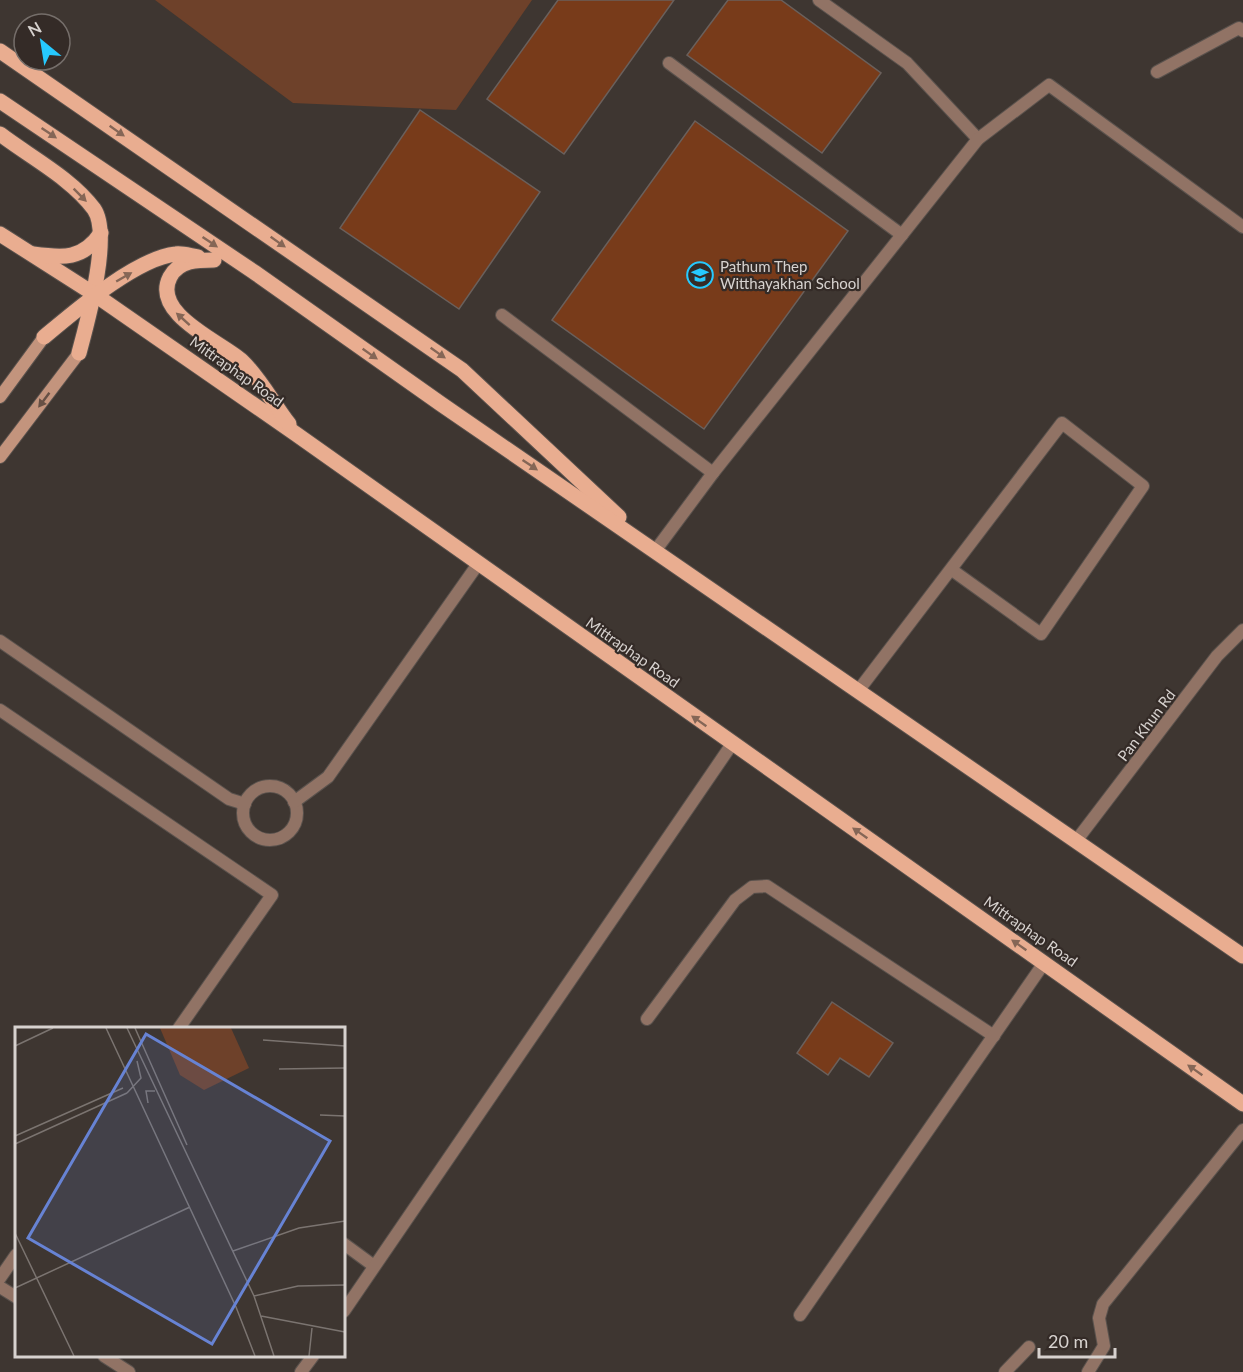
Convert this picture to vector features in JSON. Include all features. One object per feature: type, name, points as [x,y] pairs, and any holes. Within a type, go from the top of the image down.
[{"type":"main road","points":[[0,51],[462,370],[655,551]]},
{"type":"main road","points":[[0,101],[254,272],[1243,956]]},
{"type":"main road","points":[[0,134],[74,189],[95,211],[101,233],[94,294],[79,353]]},
{"type":"main road","points":[[28,253],[66,256],[82,254],[93,245],[101,233]]},
{"type":"main road","name":"Mittraphap Road","points":[[0,234],[94,294],[296,434],[1243,1104]]},
{"type":"main road","points":[[44,338],[94,294],[148,264],[175,254],[214,260],[254,272]]},
{"type":"main road","points":[[214,260],[189,261],[171,274],[166,286],[174,311],[242,362],[296,434]]},
{"type":"street","points":[[819,0],[907,63],[978,139]]},
{"type":"street","points":[[1157,72],[1242,28]]},
{"type":"street","points":[[669,63],[902,235]]},
{"type":"street","points":[[655,551],[713,473],[978,139],[1049,85],[1243,227]]},
{"type":"street","points":[[502,315],[713,473]]},
{"type":"street","points":[[0,397],[44,338]]},
{"type":"street","points":[[0,457],[79,353]]},
{"type":"street","points":[[858,691],[1062,423],[1143,486],[1041,634],[952,570]]},
{"type":"street","points":[[294,802],[328,777],[477,564]]},
{"type":"street","name":"Pan Khun Rd","points":[[1076,841],[1217,656],[1243,630]]},
{"type":"street","points":[[0,641],[229,799],[245,804]]},
{"type":"street","points":[[0,710],[272,895],[180,1027]]},
{"type":"street","points":[[345,1310],[732,744]]},
{"type":"street","points":[[272,786],[281,789],[294,802],[296,818],[292,827],[283,837],[274,840],[259,838],[252,833],[243,818],[245,804],[254,791],[272,786]]},
{"type":"street","points":[[647,1019],[735,900],[752,887],[768,886],[994,1036]]},
{"type":"street","points":[[800,1315],[1044,963]]},
{"type":"street","points":[[1088,1372],[1104,1346],[1098,1318],[1103,1304],[1243,1130]]},
{"type":"street","points":[[345,1245],[374,1266]]},
{"type":"street","points":[[0,1278],[15,1256]]},
{"type":"street","points":[[0,1287],[15,1297]]},
{"type":"street","points":[[1005,1372],[1029,1347]]},
{"type":"street","points":[[106,1357],[129,1372]]},
{"type":"street","points":[[301,1372],[311,1357]]},
{"type":"shaded area","points":[[155,0],[532,0],[456,110],[293,103]]},
{"type":"building","points":[[558,0],[674,0],[564,154],[487,99]]},
{"type":"building","points":[[728,0],[781,0],[881,73],[822,153],[687,55]]},
{"type":"building","points":[[420,110],[540,192],[459,309],[340,228]]},
{"type":"building","name":"Pathum Thep Witthayakhan School","points":[[695,121],[848,231],[704,429],[552,320]]},
{"type":"building","points":[[832,1002],[893,1043],[869,1077],[840,1058],[828,1075],[797,1053]]},
{"type":"place","name":"Pathum Thep Witthayakhan School","points":[[700,275]]}]
